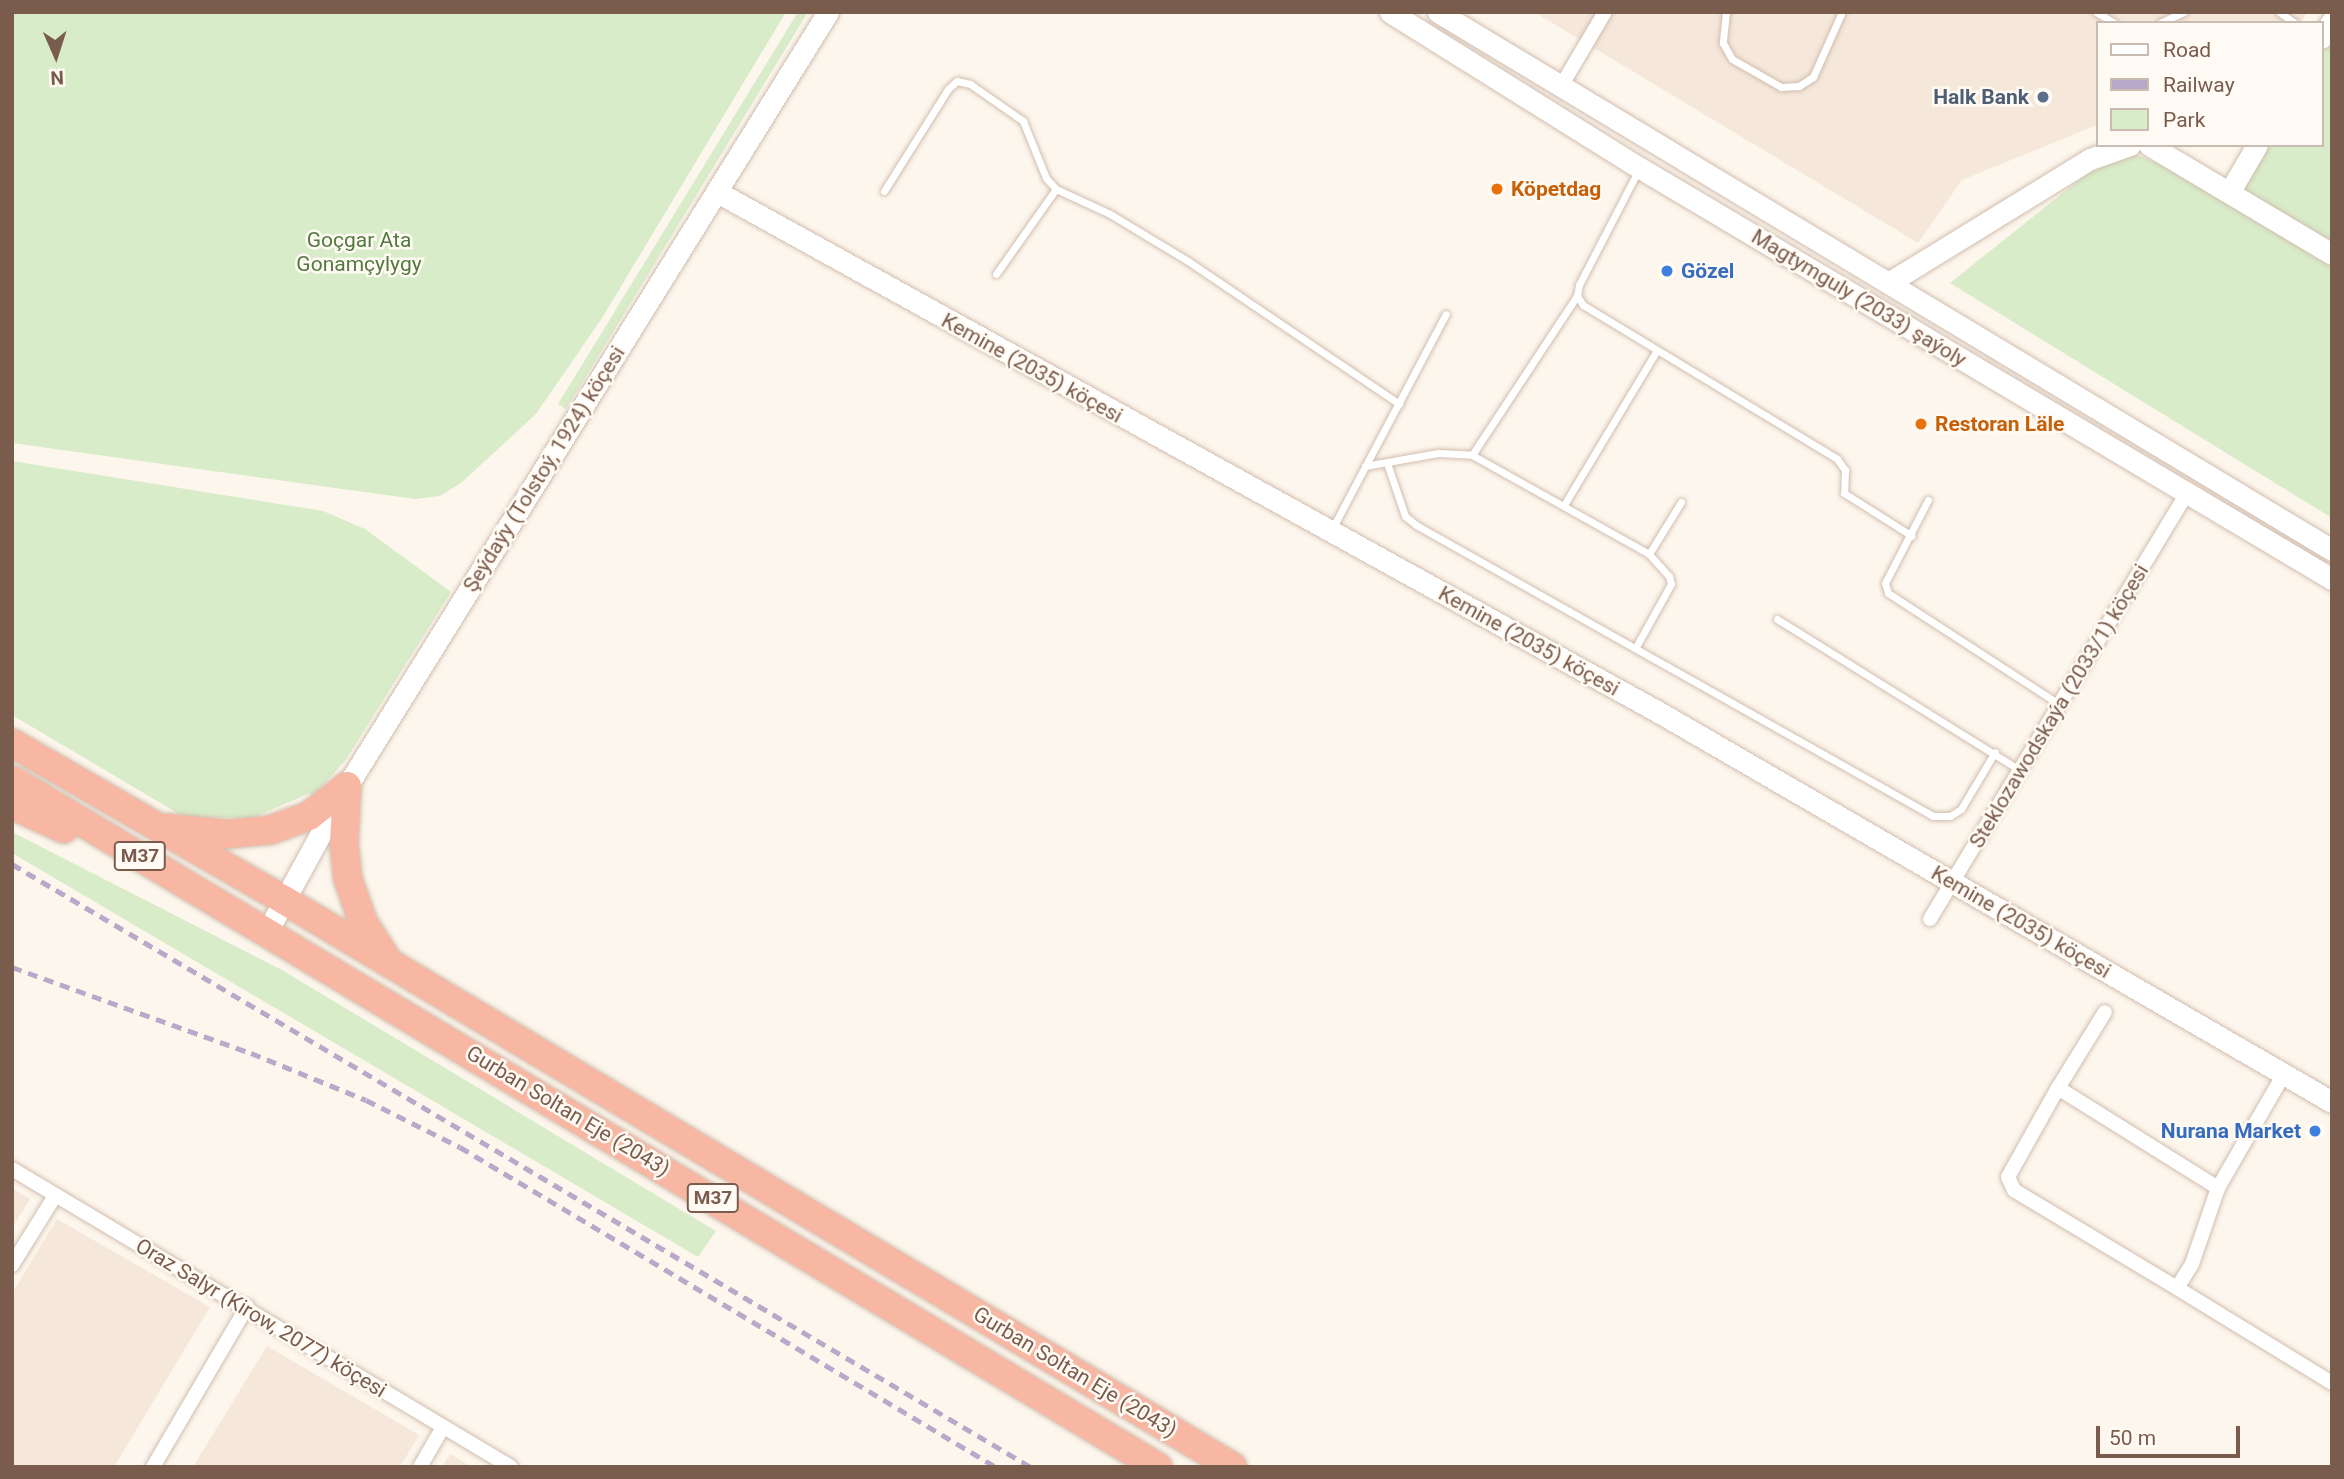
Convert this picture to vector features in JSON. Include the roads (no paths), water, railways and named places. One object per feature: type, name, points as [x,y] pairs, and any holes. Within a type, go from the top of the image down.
[{"type":"highway","name":"Gurban Soltan Eje (2043)","points":[[12,743],[284,900],[397,971],[1233,1467]]},
{"type":"highway","name":"Gurban Soltan Eje (2043)","points":[[12,780],[268,930],[1158,1467]]},
{"type":"highway","name":"Gurban Soltan Eje (2043)","points":[[159,828],[228,834],[270,831],[309,816],[347,786]]},
{"type":"highway","points":[[347,786],[344,843],[348,879],[370,937],[397,971]]},
{"type":"highway","points":[[12,805],[207,896]]},
{"type":"street","name":"Şeýdaýy (Tolstoý, 1924) köçesi","points":[[268,930],[347,786],[719,193],[828,12]]},
{"type":"street","name":"Magtymguly (2033) şaýoly","points":[[1390,12],[1640,167],[2332,579]]},
{"type":"street","name":"Magtymguly (2033) şaýoly","points":[[1438,12],[1560,88],[1890,282],[2097,412],[2332,550]]},
{"type":"street","points":[[1560,88],[1605,12]]},
{"type":"street","points":[[1890,282],[2090,159],[2124,147]]},
{"type":"street","points":[[2153,147],[2332,254]]},
{"type":"street","points":[[2230,191],[2256,147]]},
{"type":"street","name":"Kemine (2035) köçesi","points":[[719,193],[1662,714],[2332,1102]]},
{"type":"street","name":"Steklozawodskaýa (2033/1) köçesi","points":[[1930,919],[2187,493]]},
{"type":"street","points":[[2105,1012],[2058,1088],[2008,1177],[2008,1184],[2332,1383]]},
{"type":"street","points":[[2177,1289],[2192,1264],[2218,1188],[2284,1074]]},
{"type":"street","points":[[2058,1088],[2218,1188]]},
{"type":"street","name":"Oraz Salyr (Kirow, 2077) köçesi","points":[[12,1169],[247,1307],[510,1467]]},
{"type":"street","points":[[12,1265],[55,1196]]},
{"type":"street","points":[[153,1467],[247,1307]]},
{"type":"street","points":[[420,1467],[443,1427]]},
{"type":"lane","points":[[1726,12],[1723,43],[1732,59],[1781,87],[1799,86],[1813,77],[1842,12]]},
{"type":"lane","points":[[2164,21],[2184,12]]},
{"type":"lane","points":[[884,191],[935,106],[957,81],[982,90],[1023,121],[1046,178],[1056,189],[1110,214],[1188,261],[1399,404]]},
{"type":"lane","points":[[1472,455],[1577,296],[1640,167]]},
{"type":"lane","points":[[996,274],[1056,189]]},
{"type":"lane","points":[[1577,296],[1583,305],[1656,352],[1837,458],[1845,470],[1844,493],[1912,536]]},
{"type":"lane","points":[[1330,532],[1446,314]]},
{"type":"lane","points":[[1564,505],[1656,352]]},
{"type":"lane","points":[[1365,466],[1438,453],[1472,455],[1649,554],[1669,576],[1671,584],[1636,646]]},
{"type":"lane","points":[[1387,463],[1405,516],[1416,525],[1636,646],[1933,816],[1950,816],[1961,809],[1995,752]]},
{"type":"lane","points":[[1928,500],[1912,536],[1885,583],[1888,593],[2060,704]]},
{"type":"lane","points":[[1649,554],[1681,502]]},
{"type":"lane","points":[[1777,619],[2020,770]]},
{"type":"railway","points":[[12,864],[1031,1467]]},
{"type":"railway","points":[[12,967],[251,1053],[366,1100],[460,1147],[996,1467]]},
{"type":"place","name":"Halk Bank","points":[[2043,97]]},
{"type":"place","name":"Köpetdag","points":[[1497,189]]},
{"type":"place","name":"Gözel","points":[[1667,271]]},
{"type":"place","name":"Restoran Läle","points":[[1921,424]]},
{"type":"place","name":"Nurana Market","points":[[2315,1131]]},
{"type":"park label","name":"Goçgar Ata Gonamçylygy","points":[[359,252]]}]
